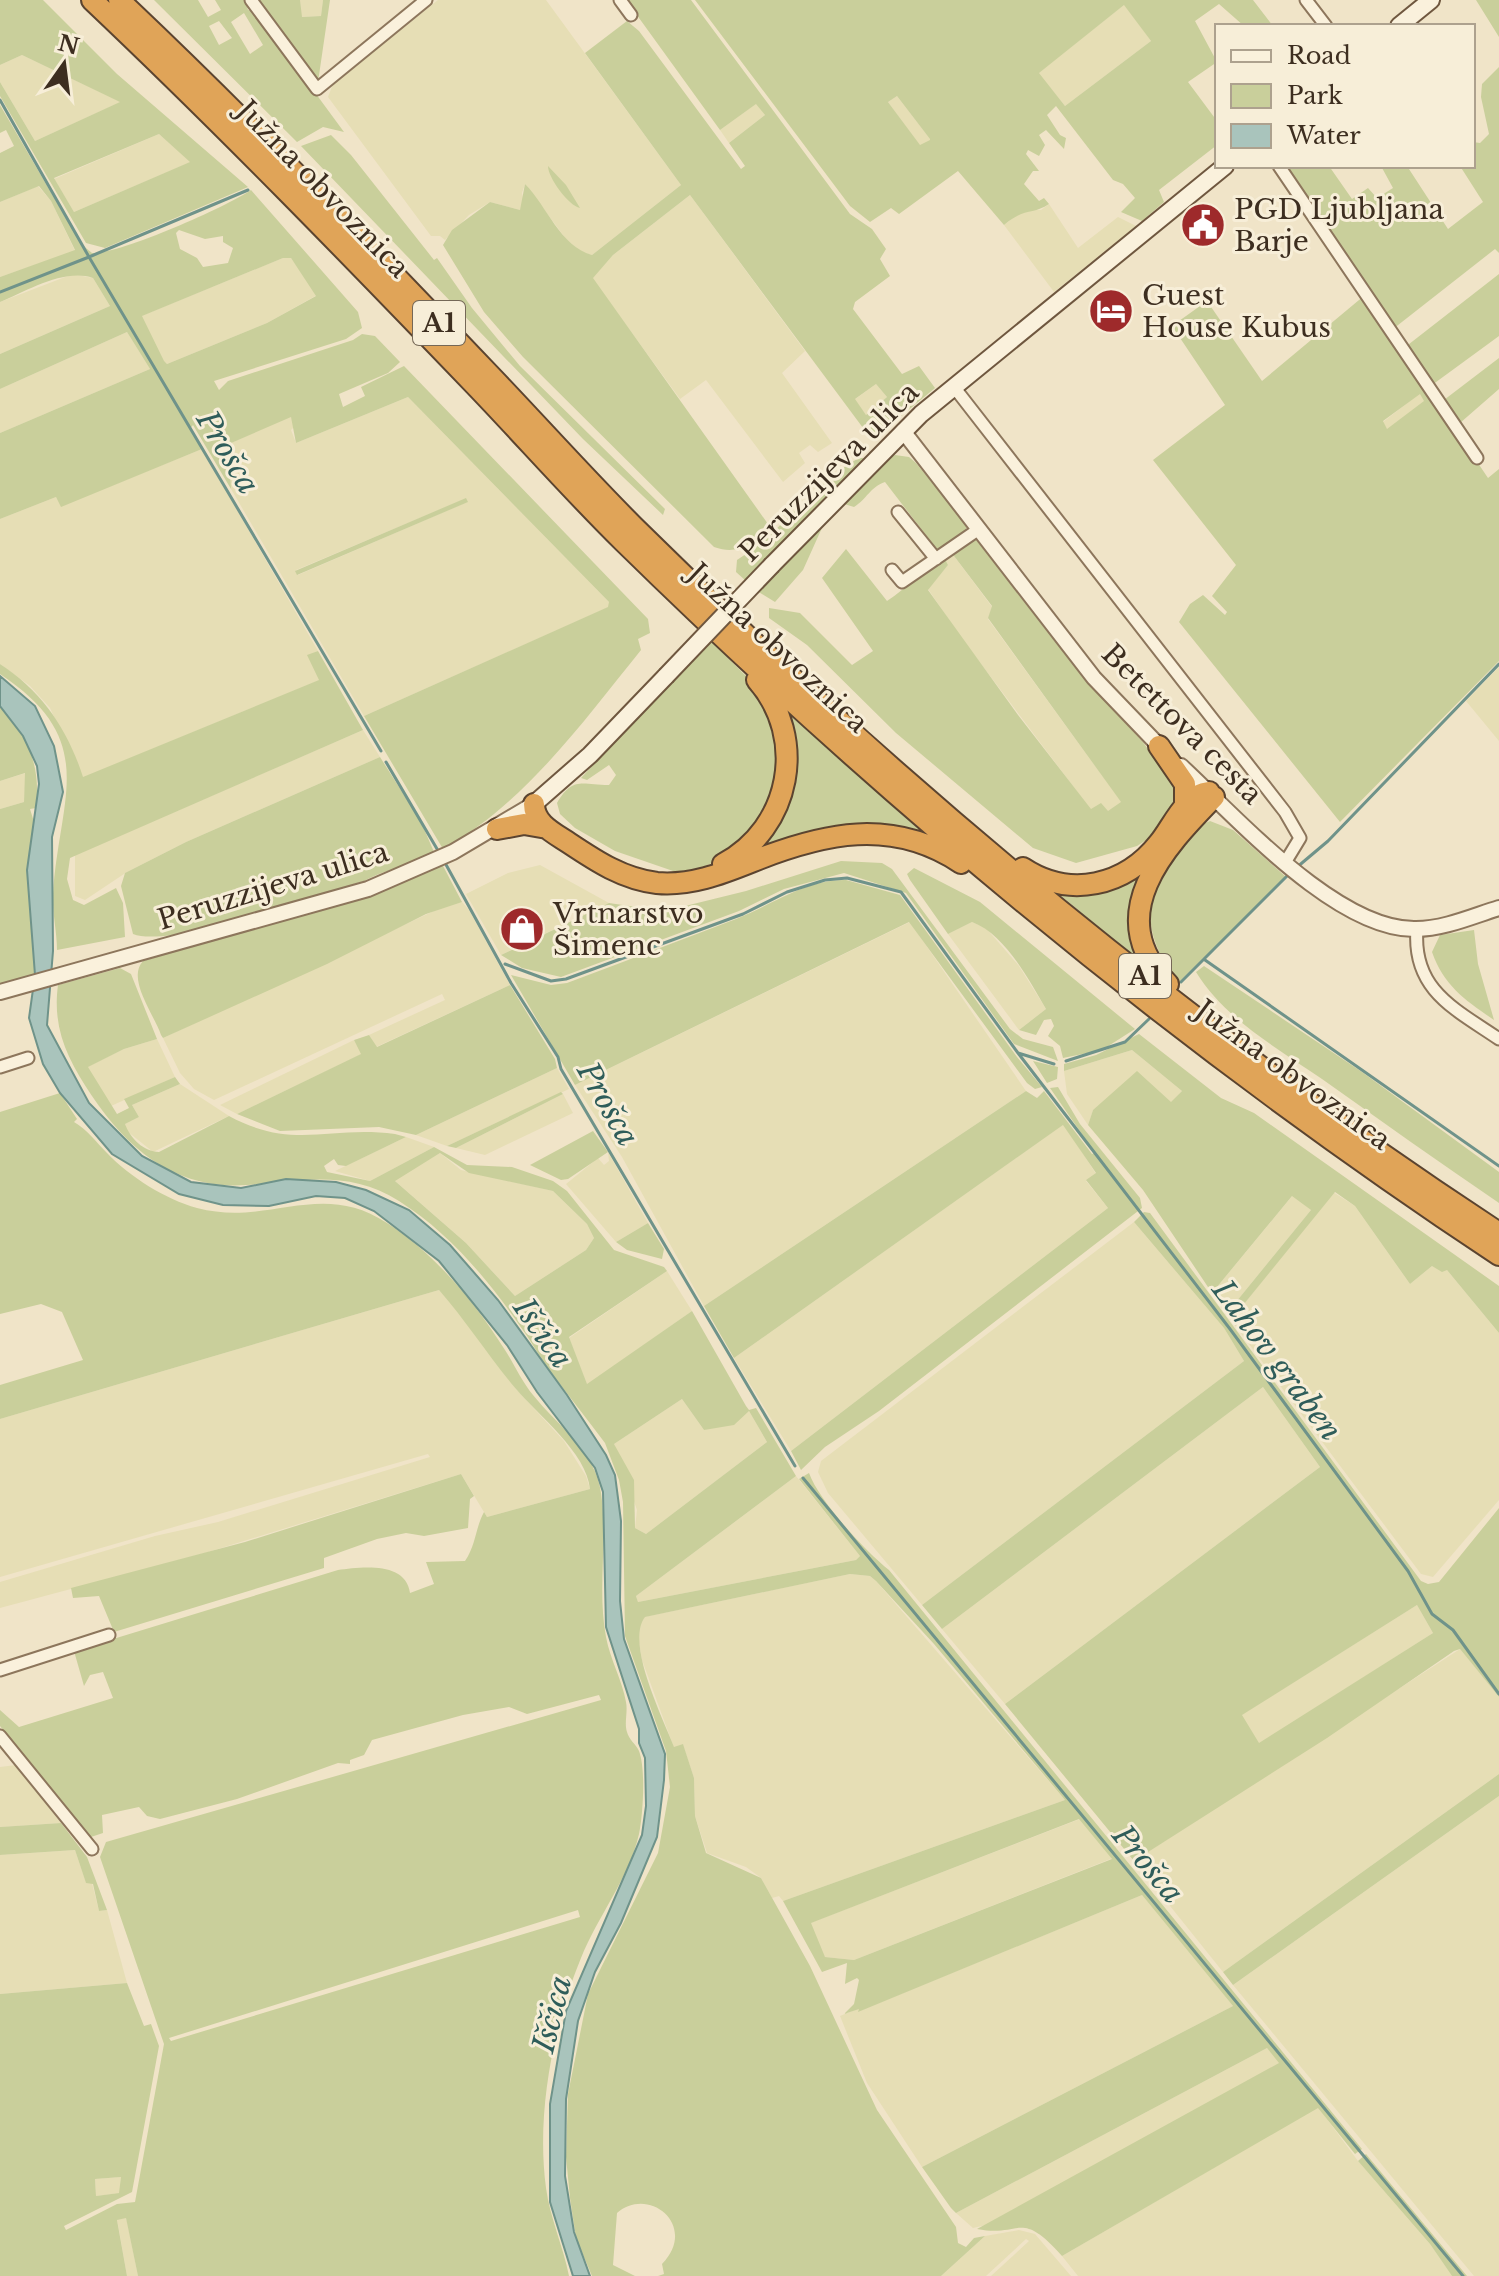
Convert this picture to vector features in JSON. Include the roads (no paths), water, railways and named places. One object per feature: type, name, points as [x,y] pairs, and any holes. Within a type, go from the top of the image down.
[{"type":"highway","name":"Južna obvoznica","points":[[92,0],[224,127],[623,541],[850,754],[1024,903],[1292,1113],[1499,1255]]},
{"type":"highway","name":"Južna obvoznica","points":[[119,0],[323,203],[636,529],[813,696],[960,826],[1112,951],[1335,1120],[1499,1233]]},
{"type":"highway","points":[[535,803],[599,853],[643,873],[693,874],[714,868],[741,852],[763,830],[778,804],[787,758],[776,709],[741,664],[738,651]]},
{"type":"highway","points":[[1159,746],[1185,784],[1185,808]]},
{"type":"highway","points":[[960,826],[992,843],[1033,874],[1060,884],[1086,886],[1110,881],[1133,868],[1160,843],[1197,795],[1212,795]]},
{"type":"highway","points":[[1212,795],[1175,835],[1149,878],[1140,908],[1145,948],[1167,984],[1306,1091],[1335,1120]]},
{"type":"highway","points":[[535,803],[535,816],[548,828],[613,870],[641,880],[666,884],[712,877],[825,836],[870,832],[898,836],[947,854],[1001,894],[1024,903]]},
{"type":"highway","points":[[497,829],[524,824],[548,828]]},
{"type":"main road","points":[[1401,24],[1431,0]]},
{"type":"main road","name":"Peruzzijeva ulica","points":[[535,803],[590,755],[903,431],[1223,168]]},
{"type":"street","points":[[251,0],[317,89],[426,0]]},
{"type":"street","points":[[620,0],[631,15]]},
{"type":"street","points":[[1306,0],[1324,24]]},
{"type":"street","points":[[1280,168],[1477,458]]},
{"type":"street","name":"Peruzzijeva ulica","points":[[954,387],[1285,812],[1300,838],[1292,867]]},
{"type":"street","name":"Betettova cesta","points":[[903,431],[1094,678],[1159,746],[1292,867],[1346,910],[1383,925],[1417,929],[1499,908]]},
{"type":"street","points":[[898,512],[936,559]]},
{"type":"street","points":[[892,570],[902,582],[979,529]]},
{"type":"street","name":"Peruzzijeva ulica","points":[[0,992],[368,889],[453,852],[497,829],[535,803]]},
{"type":"street","points":[[1417,929],[1420,972],[1433,990],[1499,1039]]},
{"type":"street","points":[[0,1067],[28,1058]]},
{"type":"street","points":[[0,1670],[109,1635]]},
{"type":"street","points":[[0,1736],[92,1849]]},
{"type":"water","name":"Iščica","points":[[0,676],[35,706],[54,746],[63,792],[52,837],[53,951],[47,1025],[89,1103],[142,1156],[191,1182],[241,1188],[286,1179],[336,1182],[366,1190],[409,1210],[450,1245],[498,1300],[567,1395],[606,1455],[615,1475],[621,1521],[620,1601],[624,1639],[665,1754],[657,1837],[621,1923],[595,1972],[578,2021],[566,2099],[565,2176],[574,2232],[590,2276],[573,2276],[550,2202],[550,2104],[566,2011],[642,1835],[646,1806],[645,1758],[639,1743],[639,1729],[606,1627],[603,1492],[595,1468],[537,1392],[507,1345],[439,1261],[374,1211],[345,1198],[316,1196],[269,1206],[223,1205],[179,1194],[112,1154],[60,1093],[43,1064],[29,1018],[35,975],[27,870],[39,784],[37,766],[23,736],[0,706]]},
{"type":"waterway","name":"Prošca","points":[[0,100],[89,257],[248,190]]},
{"type":"waterway","name":"Prošca","points":[[0,292],[89,257],[381,751]]},
{"type":"waterway","points":[[1296,868],[1328,841],[1499,664]]},
{"type":"waterway","name":"Prošca","points":[[386,762],[440,854]]},
{"type":"waterway","name":"Prošca","points":[[444,861],[511,983],[558,1057],[561,1069],[795,1466]]},
{"type":"waterway","points":[[1181,982],[1290,873]]},
{"type":"waterway","points":[[505,964],[551,981],[566,979],[743,914],[787,892],[825,880],[847,878],[901,892],[1018,1053],[1054,1064]]},
{"type":"waterway","points":[[1205,960],[1499,1166]]},
{"type":"waterway","points":[[1066,1061],[1125,1042],[1149,1019]]},
{"type":"waterway","name":"Lahov graben","points":[[1018,1053],[1230,1329],[1408,1571],[1432,1614],[1453,1630],[1499,1694]]},
{"type":"waterway","name":"Prošca","points":[[803,1478],[1463,2276]]},
{"type":"place","name":"PGD Ljubljana Barje","points":[[1203,225]]},
{"type":"place","name":"Guest House Kubus","points":[[1111,311]]},
{"type":"place","name":"Vrtnarstvo Šimenc","points":[[522,929]]}]
